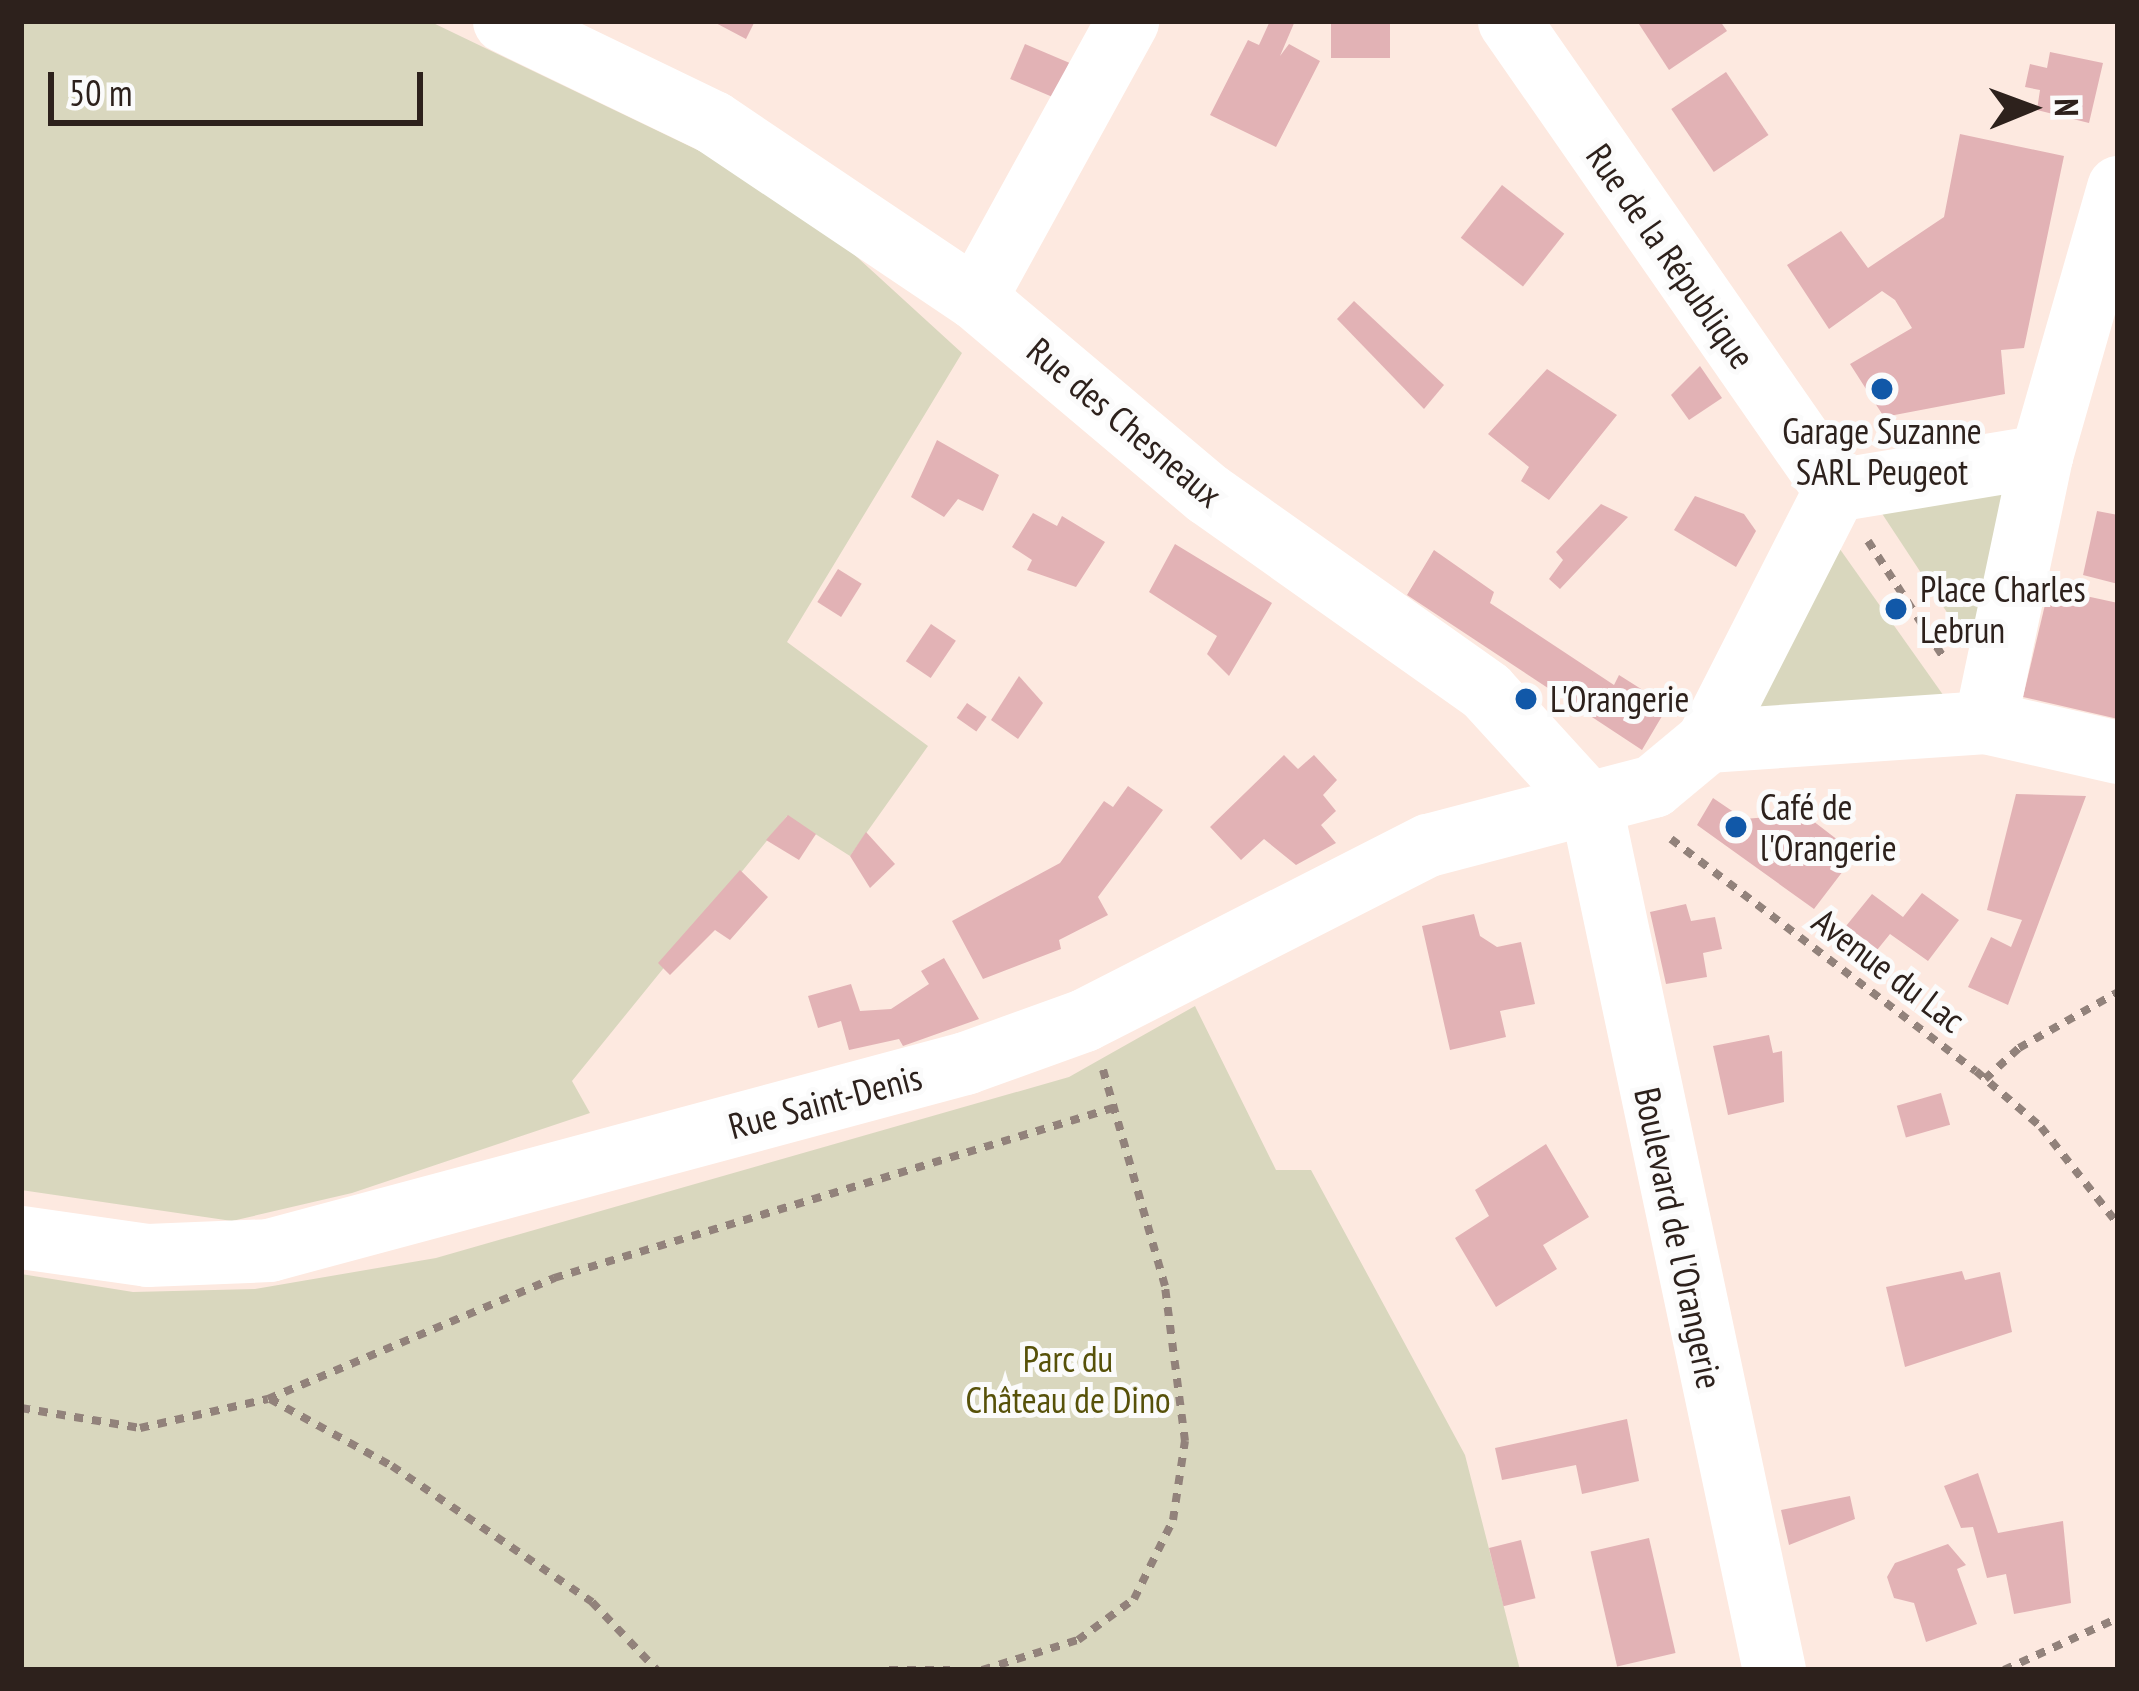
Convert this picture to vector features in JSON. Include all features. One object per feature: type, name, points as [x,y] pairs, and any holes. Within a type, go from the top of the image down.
[{"type":"street","name":"Rue des Chesneaux","points":[[504,21],[713,122],[975,298],[1208,494],[1503,705],[1591,806]]},
{"type":"street","points":[[975,298],[1127,21]]},
{"type":"street","name":"Rue de la République","points":[[1509,21],[1835,490]]},
{"type":"street","points":[[1985,722],[2042,456],[2118,187]]},
{"type":"street","points":[[1591,806],[1653,786],[1707,741],[1835,490],[2042,456]]},
{"type":"street","points":[[1707,741],[1985,722],[2118,752]]},
{"type":"street","name":"Rue Saint-Denis","points":[[21,1237],[204,1257],[351,1233],[1051,1035],[1428,844],[1591,806]]},
{"type":"street","name":"Boulevard de l'Orangerie","points":[[1591,806],[1774,1670]]},
{"type":"path","points":[[1835,490],[1985,722]]},
{"type":"path","name":"Avenue du Lac","points":[[1591,806],[1677,842],[1985,1079],[2041,1127],[2118,1224]]},
{"type":"path","points":[[1985,1079],[2019,1048],[2118,992]]},
{"type":"path","points":[[21,1408],[140,1428],[268,1399],[554,1278],[1118,1111],[1171,1330],[1185,1441],[1173,1520],[1134,1599],[1078,1640],[982,1670]]},
{"type":"path","points":[[268,1399],[392,1466],[592,1602],[657,1670]]},
{"type":"path","points":[[2004,1670],[2118,1618]]},
{"type":"path","points":[[889,1670],[950,1670]]},
{"type":"green space","points":[[21,21],[429,21],[710,156],[823,226],[962,353],[787,642],[928,746],[850,856],[787,816],[572,1081],[590,1113],[352,1193],[232,1221],[21,1190]]},
{"type":"green space","points":[[2006,488],[1975,655],[1879,509]]},
{"type":"green space","points":[[1837,545],[1946,699],[1753,711]]},
{"type":"green space","name":"Parc du Château de Dino","points":[[1195,1006],[1276,1170],[1311,1170],[1465,1455],[1520,1670],[21,1670],[21,1274],[133,1292],[255,1289],[436,1258],[1069,1077]]},
{"type":"building","points":[[712,21],[755,21],[746,39]]},
{"type":"building","points":[[1270,21],[1295,21],[1280,56],[1289,44],[1320,61],[1276,147],[1210,115],[1248,40],[1259,45]]},
{"type":"building","points":[[1331,21],[1390,21],[1390,58],[1331,58]]},
{"type":"building","points":[[1637,21],[1720,21],[1727,31],[1669,70]]},
{"type":"building","points":[[1025,44],[1069,63],[1054,98],[1010,79]]},
{"type":"building","points":[[2050,52],[2103,63],[2089,123],[2037,110],[2040,90],[2025,87],[2030,64],[2047,68]]},
{"type":"building","points":[[1726,72],[1768,135],[1714,172],[1671,109]]},
{"type":"building","points":[[1960,134],[2064,156],[2024,348],[2001,350],[2005,394],[1884,417],[1850,364],[1912,328],[1895,300],[1882,291],[1829,329],[1787,265],[1841,231],[1868,268],[1944,217]]},
{"type":"building","points":[[1502,185],[1564,234],[1523,286],[1461,238]]},
{"type":"building","points":[[1354,301],[1444,385],[1424,409],[1337,319]]},
{"type":"building","points":[[1700,366],[1722,398],[1689,420],[1671,395]]},
{"type":"building","points":[[1547,369],[1617,415],[1549,500],[1521,481],[1529,467],[1488,434]]},
{"type":"building","points":[[937,440],[999,475],[983,511],[958,499],[944,517],[911,497]]},
{"type":"building","points":[[1695,496],[1744,514],[1756,531],[1736,567],[1674,530]]},
{"type":"building","points":[[1601,504],[1628,517],[1560,589],[1549,579],[1563,560],[1556,552]]},
{"type":"building","points":[[2097,511],[2118,515],[2118,584],[2083,575]]},
{"type":"building","points":[[1033,513],[1057,526],[1062,516],[1105,542],[1076,587],[1027,570],[1032,560],[1012,547]]},
{"type":"building","points":[[1175,544],[1272,603],[1229,676],[1207,654],[1217,636],[1149,592]]},
{"type":"building","points":[[1434,550],[1494,592],[1490,603],[1614,685],[1619,675],[1668,706],[1642,750],[1407,595]]},
{"type":"building","points":[[838,569],[862,584],[841,617],[817,602]]},
{"type":"building","points":[[2049,588],[2118,603],[2118,719],[2023,697]]},
{"type":"building","points":[[931,624],[956,641],[931,678],[906,661]]},
{"type":"building","points":[[1019,676],[1043,703],[1018,739],[991,720]]},
{"type":"building","points":[[967,703],[987,717],[976,732],[957,718]]},
{"type":"building","points":[[1284,755],[1298,769],[1314,755],[1337,780],[1323,795],[1336,811],[1321,825],[1336,843],[1296,865],[1264,839],[1241,860],[1210,827]]},
{"type":"building","points":[[1128,786],[1163,810],[1098,897],[1108,915],[1059,940],[1061,949],[983,979],[952,921],[1060,863],[1104,801],[1113,807]]},
{"type":"building","points":[[2016,794],[2086,796],[2008,1005],[1968,987],[1991,937],[2011,947],[2022,920],[1987,910]]},
{"type":"building","points":[[1713,798],[1744,819],[1780,816],[1791,804],[1856,854],[1814,909],[1697,825]]},
{"type":"building","points":[[788,815],[816,834],[799,860],[766,840]]},
{"type":"building","points":[[866,832],[895,864],[870,888],[850,856]]},
{"type":"building","points":[[740,870],[768,897],[730,940],[715,930],[670,975],[658,963]]},
{"type":"building","points":[[1922,893],[1959,920],[1928,961],[1890,934],[1873,955],[1842,931],[1872,894],[1903,917]]},
{"type":"building","points":[[1686,904],[1691,921],[1715,917],[1722,949],[1703,953],[1707,977],[1666,984],[1650,912]]},
{"type":"building","points":[[1474,914],[1480,936],[1497,947],[1521,942],[1535,1004],[1500,1011],[1506,1037],[1450,1050],[1422,926]]},
{"type":"building","points":[[944,958],[979,1019],[903,1046],[899,1039],[849,1050],[841,1021],[818,1028],[808,996],[851,984],[860,1011],[891,1009],[929,984],[921,971]]},
{"type":"building","points":[[1769,1035],[1773,1053],[1782,1051],[1784,1102],[1728,1115],[1713,1046]]},
{"type":"building","points":[[1941,1093],[1950,1125],[1906,1137],[1897,1106]]},
{"type":"building","points":[[1546,1144],[1589,1217],[1543,1245],[1557,1269],[1496,1307],[1455,1238],[1489,1216],[1475,1190]]},
{"type":"building","points":[[1962,1271],[1965,1280],[2000,1272],[2012,1332],[1905,1367],[1886,1287]]},
{"type":"building","points":[[1627,1419],[1639,1481],[1582,1494],[1576,1465],[1502,1480],[1495,1448]]},
{"type":"building","points":[[1978,1473],[1998,1533],[2063,1521],[2071,1603],[2014,1614],[2006,1574],[1987,1578],[1973,1527],[1961,1528],[1944,1486]]},
{"type":"building","points":[[1850,1496],[1855,1519],[1789,1545],[1781,1510]]},
{"type":"building","points":[[1649,1538],[1676,1653],[1617,1666],[1591,1551]]},
{"type":"building","points":[[1521,1540],[1536,1598],[1503,1606],[1489,1548]]},
{"type":"building","points":[[1948,1544],[1966,1565],[1957,1569],[1977,1624],[1926,1642],[1914,1603],[1894,1598],[1887,1577],[1895,1563]]},
{"type":"place","name":"Garage Suzanne SARL Peugeot","points":[[1882,389]]},
{"type":"place","name":"Place Charles Lebrun","points":[[1896,609]]},
{"type":"place","name":"L'Orangerie","points":[[1526,699]]},
{"type":"place","name":"Café de l'Orangerie","points":[[1736,827]]}]
